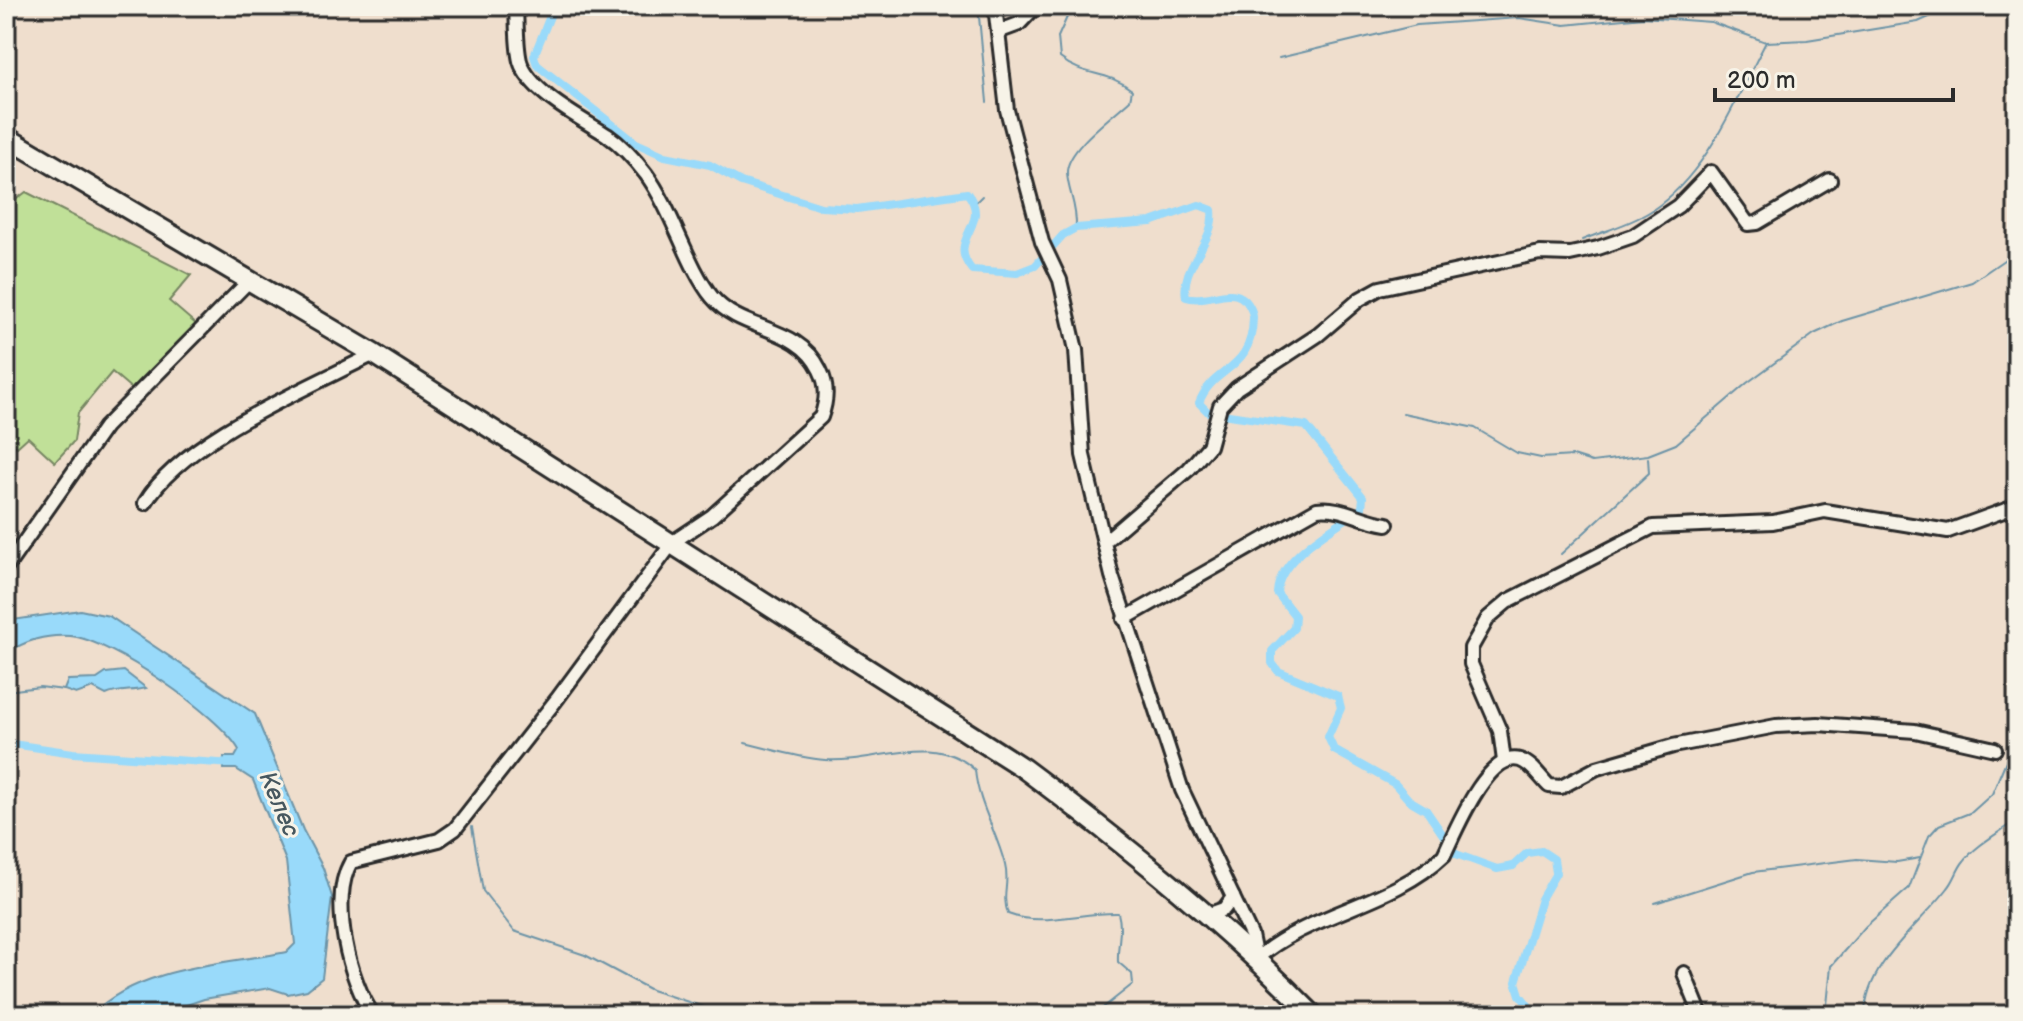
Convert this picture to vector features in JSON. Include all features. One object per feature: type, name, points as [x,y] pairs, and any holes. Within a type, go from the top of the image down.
[{"type":"highway","points":[[6,137],[374,354],[1023,768],[1111,833],[1256,959],[1313,1015]]},
{"type":"street","points":[[373,1015],[349,964],[343,932],[344,873],[351,862],[439,840],[455,829],[557,699],[673,542],[712,516],[821,417],[827,401],[825,381],[814,357],[799,342],[724,309],[710,294],[671,212],[645,172],[610,137],[569,113],[527,73],[520,61],[516,6]]},
{"type":"street","points":[[995,6],[1007,110],[1042,242],[1060,280],[1076,350],[1083,455],[1124,619],[1182,790],[1251,935],[1256,959]]},
{"type":"street","points":[[1000,31],[1019,24],[1036,6]]},
{"type":"street","points":[[1104,542],[1189,469],[1209,446],[1220,406],[1237,388],[1318,335],[1360,299],[1380,288],[1540,253],[1570,254],[1633,236],[1678,206],[1711,172],[1748,224],[1757,223],[1830,180]]},
{"type":"street","points":[[6,568],[105,427],[248,282]]},
{"type":"street","points":[[145,503],[157,483],[172,467],[248,420],[374,354]]},
{"type":"street","points":[[1504,761],[1500,731],[1471,664],[1471,648],[1488,618],[1508,601],[1653,527],[1759,524],[1825,511],[1948,531],[2017,506]]},
{"type":"street","points":[[1124,619],[1317,509],[1333,507],[1366,522],[1387,524]]},
{"type":"street","points":[[1256,959],[1276,941],[1372,898],[1434,865],[1444,855],[1486,776],[1504,761],[1517,759],[1528,765],[1549,786],[1561,787],[1597,768],[1673,746],[1776,726],[1818,724],[1915,731],[1995,749]]},
{"type":"street","points":[[1207,915],[1224,909],[1233,897]]},
{"type":"street","points":[[1684,973],[1701,1015]]},
{"type":"green space","points":[[26,192],[191,275],[169,301],[197,325],[133,390],[112,372],[78,413],[74,441],[55,462],[28,437],[17,447],[6,441],[6,207]]},
{"type":"water","name":"Келес","points":[[80,610],[109,616],[255,714],[303,830],[323,868],[332,897],[322,978],[307,990],[288,994],[270,988],[204,999],[157,1015],[91,1015],[133,986],[158,977],[210,964],[287,952],[295,944],[286,861],[253,780],[236,769],[224,769],[224,757],[235,757],[239,750],[228,735],[162,681],[88,640],[70,636],[44,637],[6,653],[6,621]]},
{"type":"water","points":[[124,671],[146,688],[106,695],[93,688],[76,694],[64,690],[68,680],[97,679],[106,673]]},
{"type":"waterway","points":[[554,6],[534,56],[537,65],[636,143],[665,156],[710,165],[741,182],[821,207],[857,209],[967,193],[974,204],[975,214],[963,249],[972,270],[1017,273],[1035,266],[1063,235],[1076,228],[1151,222],[1199,205],[1212,210],[1209,233],[1188,274],[1186,297],[1235,295],[1248,304],[1253,318],[1246,349],[1213,381],[1199,403],[1208,412],[1306,426],[1363,497],[1362,508],[1310,544],[1287,567],[1277,593],[1295,616],[1294,628],[1272,651],[1272,663],[1278,671],[1338,696],[1341,708],[1328,737],[1334,750],[1395,784],[1409,800],[1426,810],[1456,854],[1497,869],[1513,866],[1527,853],[1542,851],[1554,859],[1556,873],[1541,899],[1516,982],[1520,995],[1536,1015]]},
{"type":"waterway","points":[[978,6],[987,102]]},
{"type":"waterway","points":[[1072,6],[1058,37],[1060,58],[1132,90],[1130,100],[1082,144],[1069,164],[1067,173],[1076,228]]},
{"type":"waterway","points":[[1279,58],[1417,25],[1519,18],[1565,25],[1643,17],[1711,22],[1766,42],[1807,40],[1918,22],[1954,6]]},
{"type":"waterway","points":[[1582,240],[1643,216],[1689,177],[1718,134],[1766,42]]},
{"type":"waterway","points":[[975,203],[982,196]]},
{"type":"waterway","points":[[1403,413],[1475,428],[1517,453],[1541,458],[1573,456],[1592,462],[1648,455],[1676,444],[1747,383],[1814,334],[1842,321],[1972,282],[2017,251]]},
{"type":"waterway","points":[[1561,554],[1649,473],[1648,458]]},
{"type":"waterway","points":[[6,691],[40,687],[64,690]]},
{"type":"waterway","points":[[6,743],[73,753],[233,764]]},
{"type":"waterway","points":[[745,743],[825,760],[923,750],[941,752],[959,758],[975,770],[980,795],[1005,865],[1008,914],[1020,918],[1047,919],[1118,913],[1118,962],[1132,974],[1133,984],[1094,1015]]},
{"type":"waterway","points":[[1826,1015],[1831,966],[1866,926],[1909,888],[1929,836],[1939,825],[1972,812],[1992,794],[2008,756],[2017,746]]},
{"type":"waterway","points":[[1865,1015],[1867,996],[1884,962],[1948,888],[1969,855],[2017,819]]},
{"type":"waterway","points":[[472,827],[483,891],[514,931],[585,955],[651,990],[729,1015]]},
{"type":"waterway","points":[[1655,903],[1753,872],[1857,859],[1897,862],[1920,858]]},
{"type":"waterway","points":[[543,1006],[558,1015]]}]
